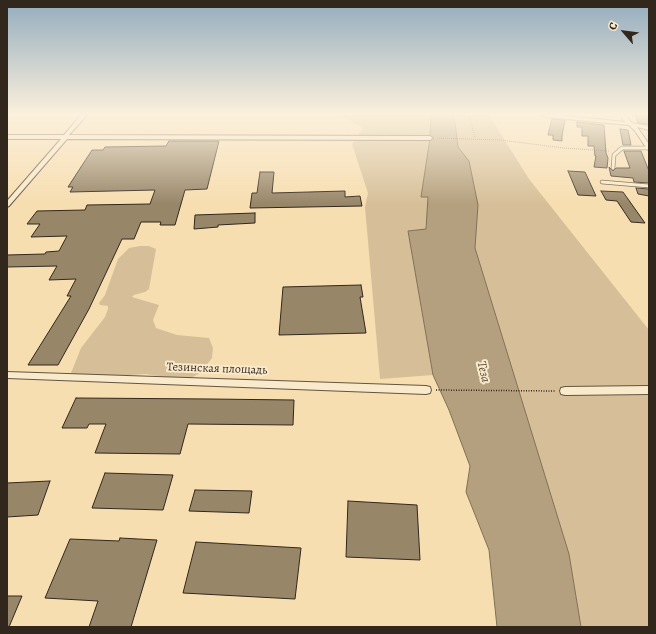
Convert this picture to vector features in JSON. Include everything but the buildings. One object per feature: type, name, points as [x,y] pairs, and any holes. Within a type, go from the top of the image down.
[{"type":"street","points":[[7,205],[58,145]]},
{"type":"street","name":"Тезинская площадь","points":[[7,375],[426,390]]},
{"type":"street","points":[[565,391],[649,390]]},
{"type":"lane","points":[[613,168],[614,155],[619,150],[630,148],[649,148]]},
{"type":"lane","points":[[602,182],[649,186]]},
{"type":"path","points":[[530,145],[612,151],[619,150]]},
{"type":"path","points":[[426,390],[565,391]]},
{"type":"shaded area","points":[[352,145],[429,145],[421,197],[428,197],[426,230],[408,231],[433,375],[380,379],[365,207],[368,193]]},
{"type":"shaded area","points":[[458,145],[507,145],[529,179],[649,330],[649,627],[581,627],[569,554],[475,248],[478,205],[469,161]]},
{"type":"shaded area","points":[[149,246],[156,249],[149,289],[132,297],[159,305],[153,320],[156,328],[177,335],[209,338],[213,348],[212,358],[200,373],[191,378],[176,379],[146,374],[84,378],[71,373],[81,348],[105,317],[108,306],[100,305],[99,303],[105,295],[118,259],[129,248]]},
{"type":"water","name":"Теза","points":[[429,145],[458,145],[469,161],[478,205],[475,248],[569,554],[581,627],[497,627],[489,550],[466,492],[470,466],[449,410],[433,375],[408,231],[426,229],[428,197],[421,197]]}]
